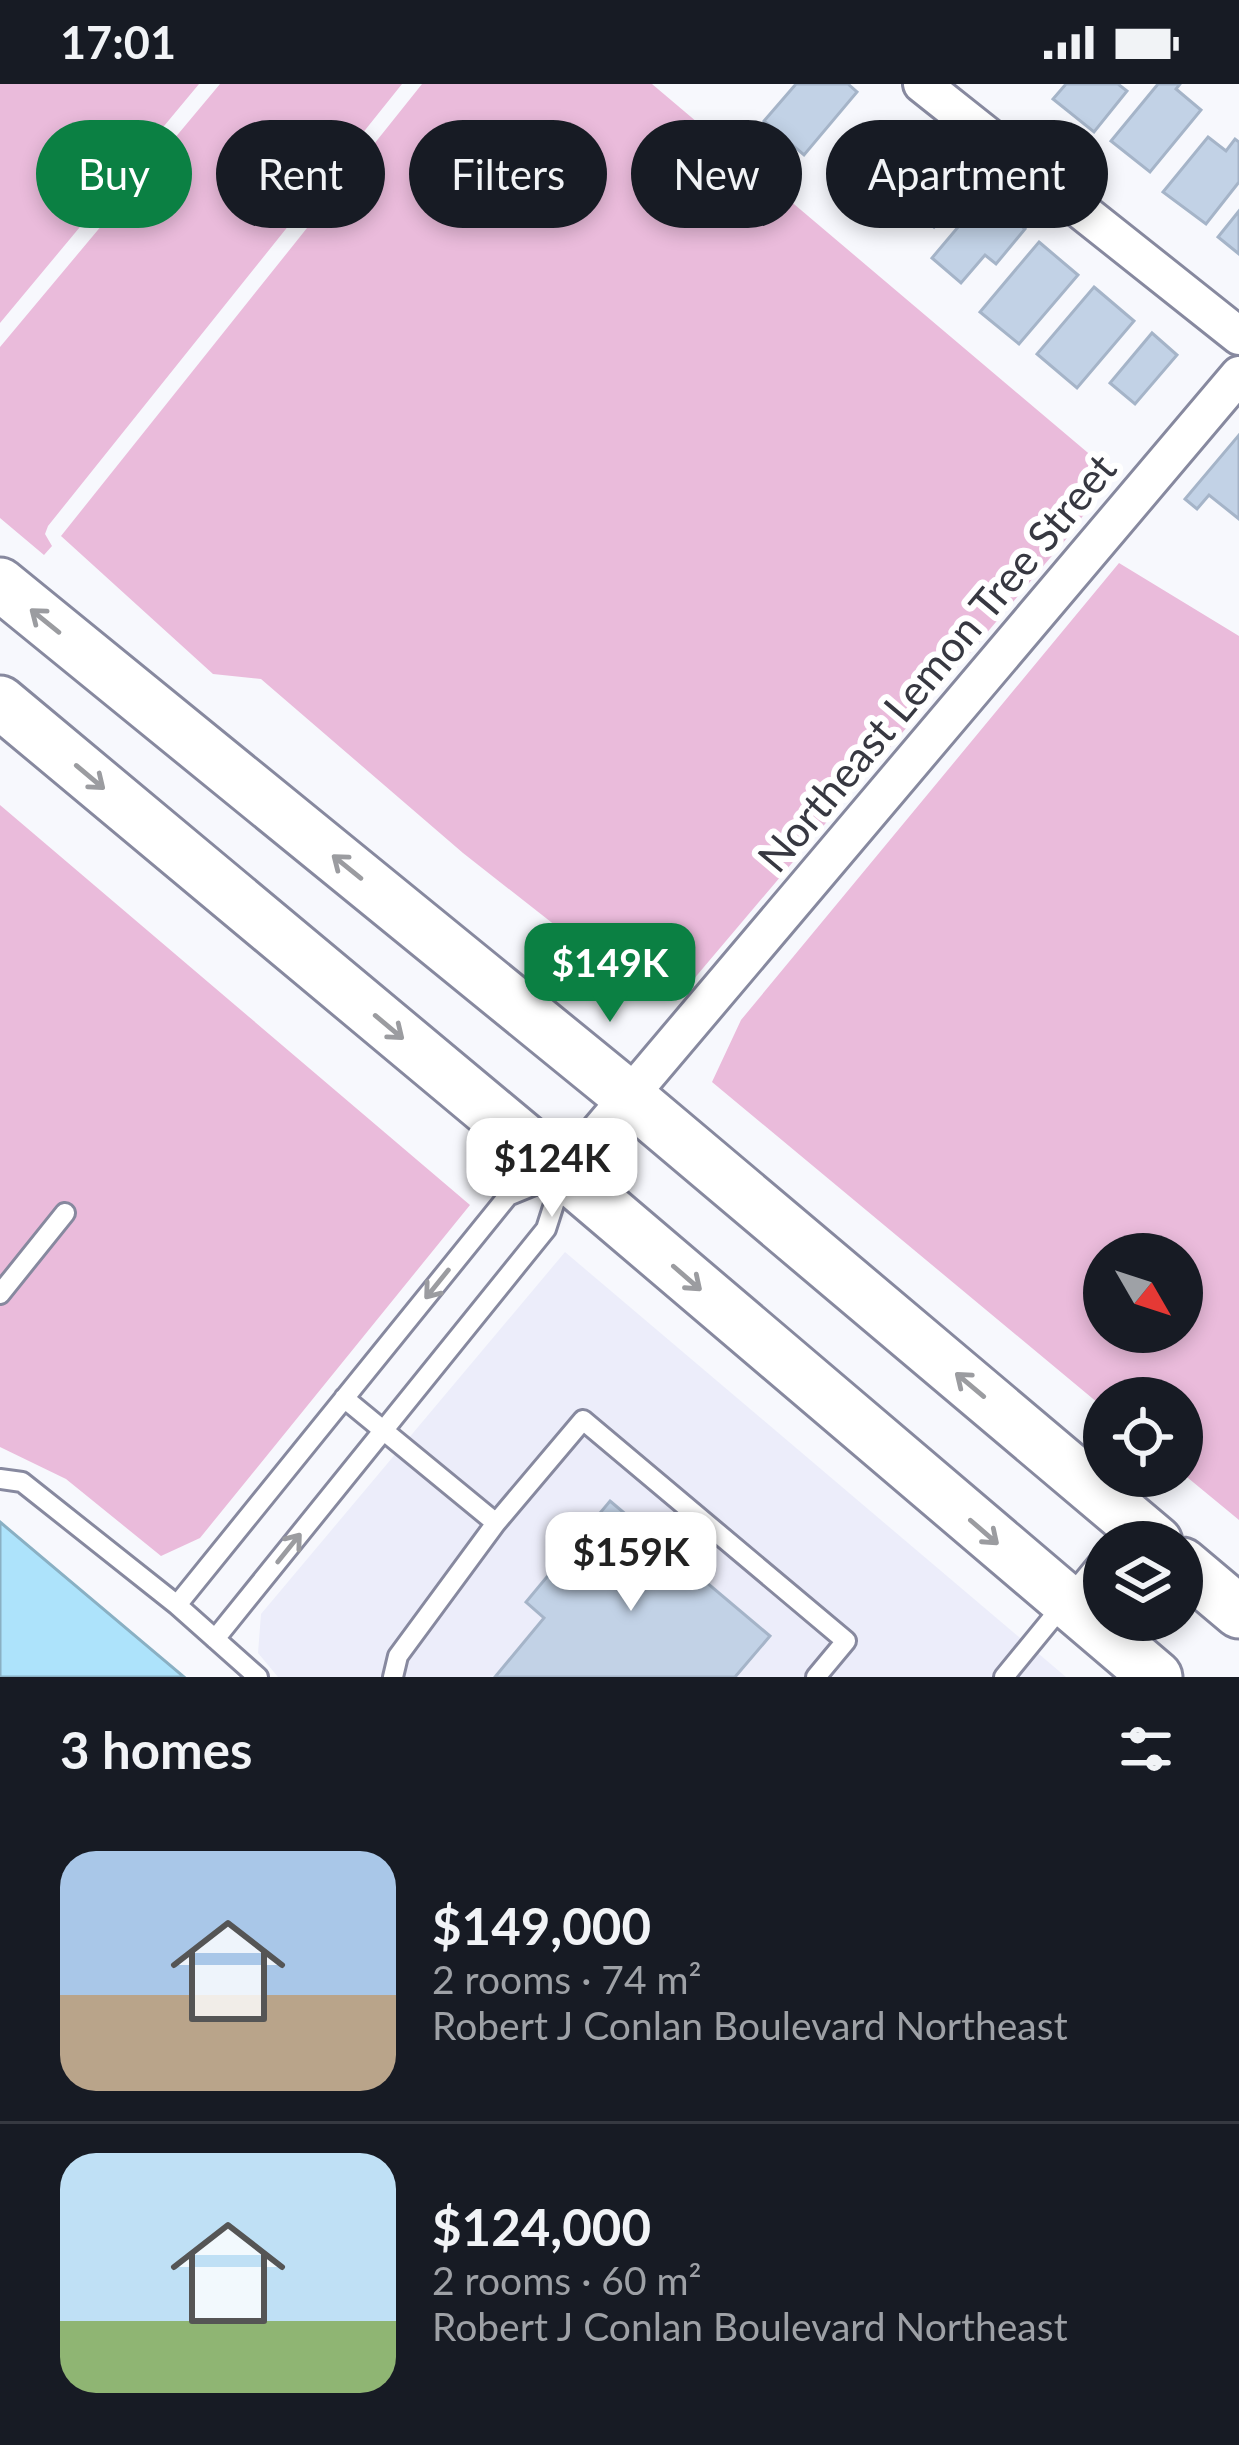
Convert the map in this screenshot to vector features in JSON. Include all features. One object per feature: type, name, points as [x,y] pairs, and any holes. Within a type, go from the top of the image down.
[{"type":"main road","points":[[0,584],[629,1097],[1105,1521]]},
{"type":"main road","points":[[0,702],[1156,1677]]},
{"type":"main road","points":[[1203,1582],[1239,1612]]},
{"type":"street","points":[[922,84],[1239,336]]},
{"type":"street","name":"Northeast Lemon Tree Street","points":[[564,1173],[1239,375]]},
{"type":"lane","points":[[177,1605],[508,1196],[564,1173]]},
{"type":"lane","points":[[215,1639],[547,1229],[564,1173]]},
{"type":"lane","points":[[0,1294],[65,1213]]},
{"type":"lane","points":[[344,1398],[496,1523]]},
{"type":"lane","points":[[393,1677],[398,1656],[496,1523],[583,1420],[846,1641],[816,1677]]},
{"type":"lane","points":[[0,1479],[22,1482],[177,1605],[258,1677]]},
{"type":"lane","points":[[1004,1677],[1083,1584]]},
{"type":"shaded area","points":[[0,84],[199,84],[169,120],[36,120],[36,228],[79,228],[0,323]]},
{"type":"shaded area","points":[[220,84],[402,84],[373,120],[216,120],[216,228],[287,228],[48,526],[45,534],[52,546],[44,555],[0,518],[0,347],[100,228],[192,228],[190,120]]},
{"type":"shaded area","points":[[422,84],[652,84],[695,120],[631,120],[631,228],[802,228],[802,211],[1113,474],[1067,538],[676,1000],[635,988],[463,853],[261,679],[213,674],[61,536],[307,228],[385,228],[385,130]]},
{"type":"shaded area","points":[[1119,563],[1239,636],[1239,1520],[1203,1490],[1203,1377],[1083,1377],[1083,1391],[712,1082],[741,1020]]},
{"type":"shaded area","points":[[0,805],[470,1205],[200,1538],[161,1556],[66,1479],[0,1447]]},
{"type":"shaded area","points":[[565,1252],[1066,1677],[278,1677],[258,1653],[261,1614]]},
{"type":"water","points":[[0,1522],[184,1677],[0,1677]]},
{"type":"building","points":[[796,84],[848,84],[857,92],[833,120],[826,120],[826,129],[804,155],[802,120],[765,120]]},
{"type":"building","points":[[1066,84],[1118,84],[1127,91],[1104,120],[1079,120],[1053,99]]},
{"type":"building","points":[[1158,84],[1180,84],[1176,89],[1201,110],[1150,172],[1111,141]]},
{"type":"building","points":[[1208,137],[1226,151],[1235,139],[1239,142],[1239,182],[1206,224],[1163,192]]},
{"type":"building","points":[[1239,211],[1239,254],[1218,237]]},
{"type":"building","points":[[957,228],[1025,229],[996,264],[985,255],[961,283],[932,258]]},
{"type":"building","points":[[1039,242],[1078,275],[1019,344],[980,312]]},
{"type":"building","points":[[1094,287],[1134,321],[1077,388],[1037,354]]},
{"type":"building","points":[[1152,333],[1177,355],[1135,404],[1110,383]]},
{"type":"building","points":[[1239,435],[1239,519],[1209,495],[1197,509],[1185,499]]},
{"type":"building","points":[[610,1501],[770,1636],[735,1677],[495,1677],[544,1618],[526,1602]]}]
